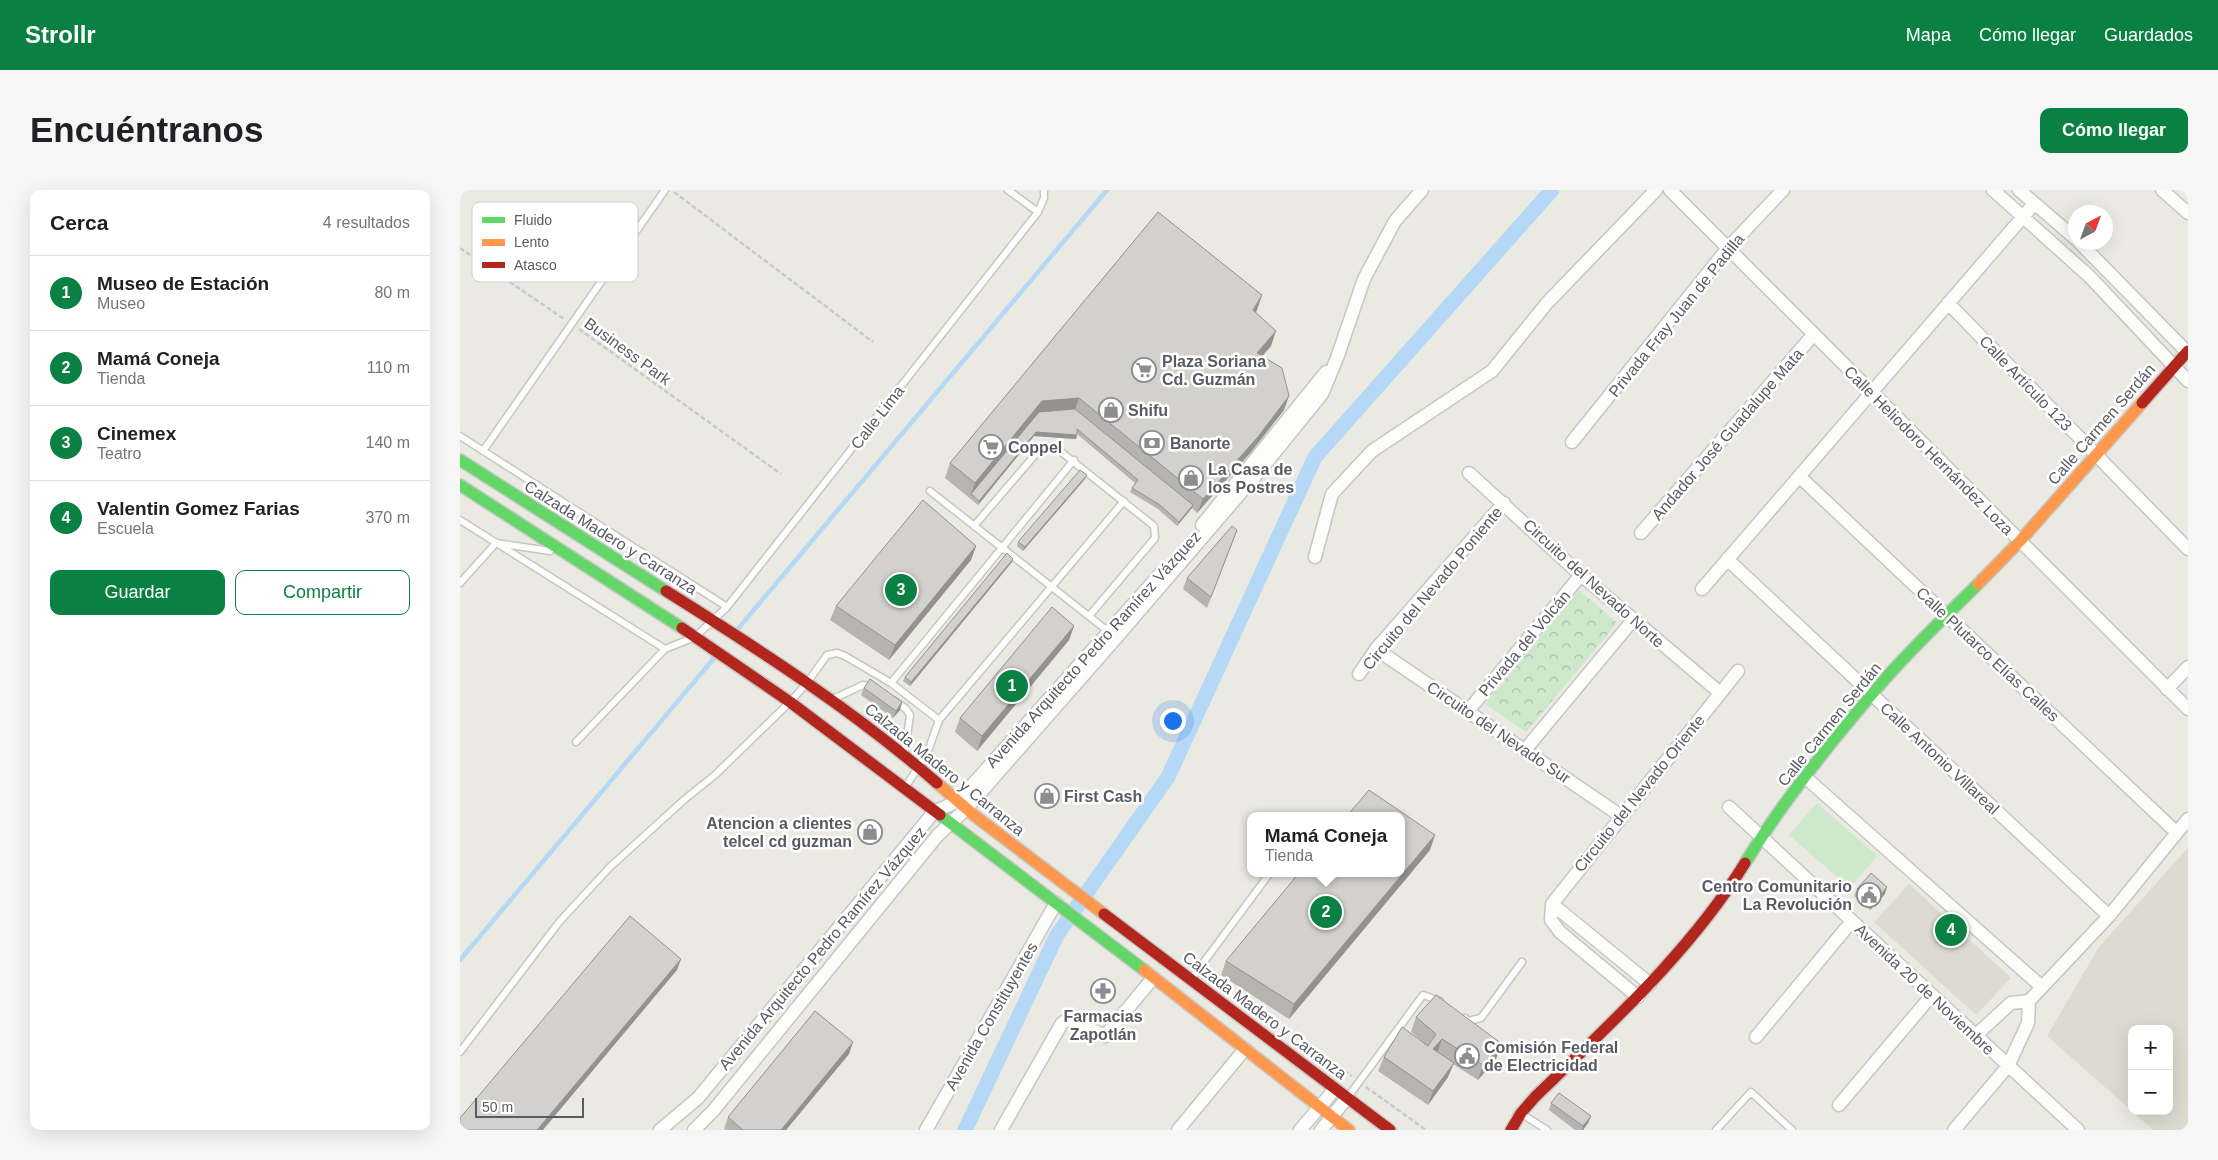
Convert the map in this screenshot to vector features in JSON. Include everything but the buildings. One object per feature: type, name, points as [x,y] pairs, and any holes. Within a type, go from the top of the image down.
[{"type":"main road","name":"Calle Carmen Serdán","points":[[1511,1130],[1521,1113],[1535,1097],[1650,984],[1725,894],[1761,837],[1805,777],[1886,678],[2020,541],[2188,352]]},
{"type":"main road","name":"Calzada Madero y Carranza","points":[[460,460],[763,653],[831,699],[905,755],[962,804],[1390,1130]]},
{"type":"main road","points":[[460,485],[700,640],[790,702],[1059,905],[1349,1130]]},
{"type":"main road","points":[[1113,947],[1126,930]]},
{"type":"main road","points":[[1216,1027],[1230,1009]]},
{"type":"street","name":"Avenida Arquitecto Pedro Ramírez Vázquez","points":[[660,1130],[698,1098],[934,812],[962,804],[1262,468],[1322,394],[1337,358],[1364,279],[1395,221],[1422,190]]},
{"type":"street","points":[[1315,556],[1332,494],[1372,450],[1492,371],[1547,303],[1656,190]]},
{"type":"street","name":"Calle Heliodoro Hernández Loza","points":[[1670,190],[2188,709]]},
{"type":"street","name":"Privada Fray Juan de Padilla","points":[[1572,442],[1728,248],[1783,190]]},
{"type":"street","points":[[1993,190],[2090,277],[2188,381]]},
{"type":"street","points":[[2019,190],[2068,232]]},
{"type":"street","points":[[2162,190],[2188,213]]},
{"type":"street","points":[[1702,589],[2034,204]]},
{"type":"street","points":[[2087,250],[2188,352]]},
{"type":"street","name":"Calle Artículo 123","points":[[1948,303],[2188,548]]},
{"type":"street","name":"Andador José Guadalupe Mata","points":[[1640,534],[1814,334]]},
{"type":"street","name":"Avenida Arquitecto Pedro Ramírez Vázquez","points":[[694,1130],[713,1111],[934,841],[950,824],[962,804],[1193,537],[1337,358]]},
{"type":"street","name":"Circuito del Nevado Norte","points":[[1469,473],[1581,575],[1720,692]]},
{"type":"street","name":"Calle Plutarco Elías Calles","points":[[1799,476],[2176,832]]},
{"type":"street","name":"Circuito del Nevado Poniente","points":[[1359,674],[1376,649],[1504,503]]},
{"type":"street","name":"Calle Antonio Villareal","points":[[1727,559],[2108,916]]},
{"type":"street","name":"Privada del Volcán","points":[[1468,711],[1581,575]]},
{"type":"street","points":[[1525,750],[1633,620]]},
{"type":"street","name":"Circuito del Nevado Sur","points":[[1376,649],[1621,816]]},
{"type":"street","points":[[2168,689],[2188,667]]},
{"type":"street","name":"Circuito del Nevado Oriente","points":[[1552,904],[1738,670]]},
{"type":"street","points":[[1805,777],[2042,987]]},
{"type":"street","name":"Avenida 20 de Noviembre","points":[[1728,807],[2078,1130]]},
{"type":"street","points":[[1954,1130],[2008,1066],[2028,1022],[2029,1001],[2108,916],[2188,819]]},
{"type":"street","points":[[1552,904],[1551,920],[1560,932],[1638,997]]},
{"type":"street","points":[[1552,904],[1650,984]]},
{"type":"street","name":"Avenida Constituyentes","points":[[926,1130],[1059,905]]},
{"type":"street","points":[[1756,1037],[1852,921]]},
{"type":"street","points":[[798,977],[813,990]]},
{"type":"street","points":[[1001,1130],[1062,1023],[1068,1019],[1105,1036],[1152,978]]},
{"type":"street","points":[[1839,1105],[1932,995]]},
{"type":"street","points":[[1975,1036],[2011,1003],[2029,1001]]},
{"type":"street","points":[[1178,1130],[1245,1049]]},
{"type":"street","points":[[1300,1130],[1335,1089]]},
{"type":"street","points":[[1321,1130],[1347,1098]]},
{"type":"lane","points":[[638,228],[665,190]]},
{"type":"lane","points":[[1008,190],[1038,212],[1044,198],[1044,190]]},
{"type":"lane","name":"Calle Lima","points":[[665,650],[700,640],[716,623],[1038,212]]},
{"type":"lane","points":[[483,451],[600,282]]},
{"type":"lane","points":[[460,436],[727,607]]},
{"type":"lane","points":[[974,526],[1040,449],[1053,447],[1074,460],[1154,526],[1155,538],[1089,616]]},
{"type":"lane","points":[[891,683],[1074,460]]},
{"type":"lane","points":[[930,491],[1109,632]]},
{"type":"lane","points":[[904,788],[927,754],[939,720],[1124,501]]},
{"type":"lane","points":[[461,521],[665,650],[576,742]]},
{"type":"lane","points":[[496,543],[566,553]]},
{"type":"lane","points":[[460,583],[496,543]]},
{"type":"lane","points":[[460,1052],[560,921],[610,867],[685,799],[715,775],[790,702],[827,656],[836,653],[891,683],[939,720]]},
{"type":"lane","points":[[831,699],[863,685],[874,688],[882,693]]},
{"type":"lane","points":[[890,698],[906,709],[910,715],[905,755]]},
{"type":"lane","points":[[1192,980],[1267,877]]},
{"type":"lane","points":[[1460,1015],[1468,1021],[1481,1018],[1522,962]]},
{"type":"lane","points":[[1347,1098],[1423,995],[1436,998],[1444,1004]]},
{"type":"lane","points":[[1716,1130],[1751,1092],[1792,1130]]},
{"type":"lane","points":[[1521,1113],[1547,1130]]},
{"type":"path","points":[[671,190],[873,342]]},
{"type":"path","name":"Business Park","points":[[460,248],[472,256]]},
{"type":"path","name":"Business Park","points":[[510,282],[781,474]]},
{"type":"shaded area","points":[[2188,848],[2188,1130],[2153,1130],[2136,1115],[2173,1115],[2173,1025],[2128,1025],[2128,1108],[2047,1036],[2099,947]]},
{"type":"shaded area","points":[[1909,884],[2011,978],[1976,1015],[1874,922]]},
{"type":"green space","points":[[1579,590],[1617,623],[1526,732],[1485,704]]},
{"type":"green space","points":[[1817,803],[1877,856],[1850,888],[1789,835]]},
{"type":"waterway","points":[[737,630],[1107,190]]},
{"type":"waterway","points":[[965,1130],[1057,935],[1168,777],[1315,457],[1552,190]]},
{"type":"waterway","points":[[460,960],[715,657]]},
{"type":"traffic: fast","points":[[460,460],[666,591]]},
{"type":"traffic: fast","points":[[460,485],[682,628]]},
{"type":"traffic: fast","points":[[1745,863],[1811,768],[1848,723],[1907,655],[1978,584]]},
{"type":"traffic: fast","points":[[940,815],[1144,970]]},
{"type":"traffic: slow","points":[[1978,584],[2020,541],[2142,403]]},
{"type":"traffic: slow","points":[[937,783],[975,816],[1104,914]]},
{"type":"traffic: slow","points":[[1144,970],[1349,1130]]},
{"type":"traffic: jam","points":[[2142,403],[2188,351]]},
{"type":"traffic: jam","points":[[666,591],[771,658],[839,706],[872,730],[937,783]]},
{"type":"traffic: jam","points":[[682,628],[790,702],[940,815]]},
{"type":"traffic: jam","points":[[1511,1130],[1521,1113],[1535,1097],[1648,986],[1674,957],[1700,927],[1745,863]]},
{"type":"traffic: jam","points":[[1104,914],[1390,1130]]},
{"type":"place","name":"Plaza Soriana Cd. Guzmán","points":[[1144,370]]},
{"type":"place","name":"Shifu","points":[[1111,410]]},
{"type":"place","name":"Banorte","points":[[1152,443]]},
{"type":"place","name":"Coppel","points":[[991,447]]},
{"type":"place","name":"La Casa de los Postres","points":[[1191,478]]},
{"type":"place","name":"Cinemex","points":[[901,590]]},
{"type":"place","name":"Museo de Estación","points":[[1012,686]]},
{"type":"place","name":"First Cash","points":[[1047,796]]},
{"type":"place","name":"Atencion a clientes telcel cd guzman","points":[[870,832]]},
{"type":"place","name":"Centro Comunitario La Revolución","points":[[1869,895]]},
{"type":"place","name":"Mamá Coneja","points":[[1326,912]]},
{"type":"place","name":"Valentin Gomez Farias","points":[[1951,930]]},
{"type":"place","name":"Farmacias Zapotlán","points":[[1103,991]]},
{"type":"place","name":"Comisión Federal de Electricidad","points":[[1467,1056]]}]
